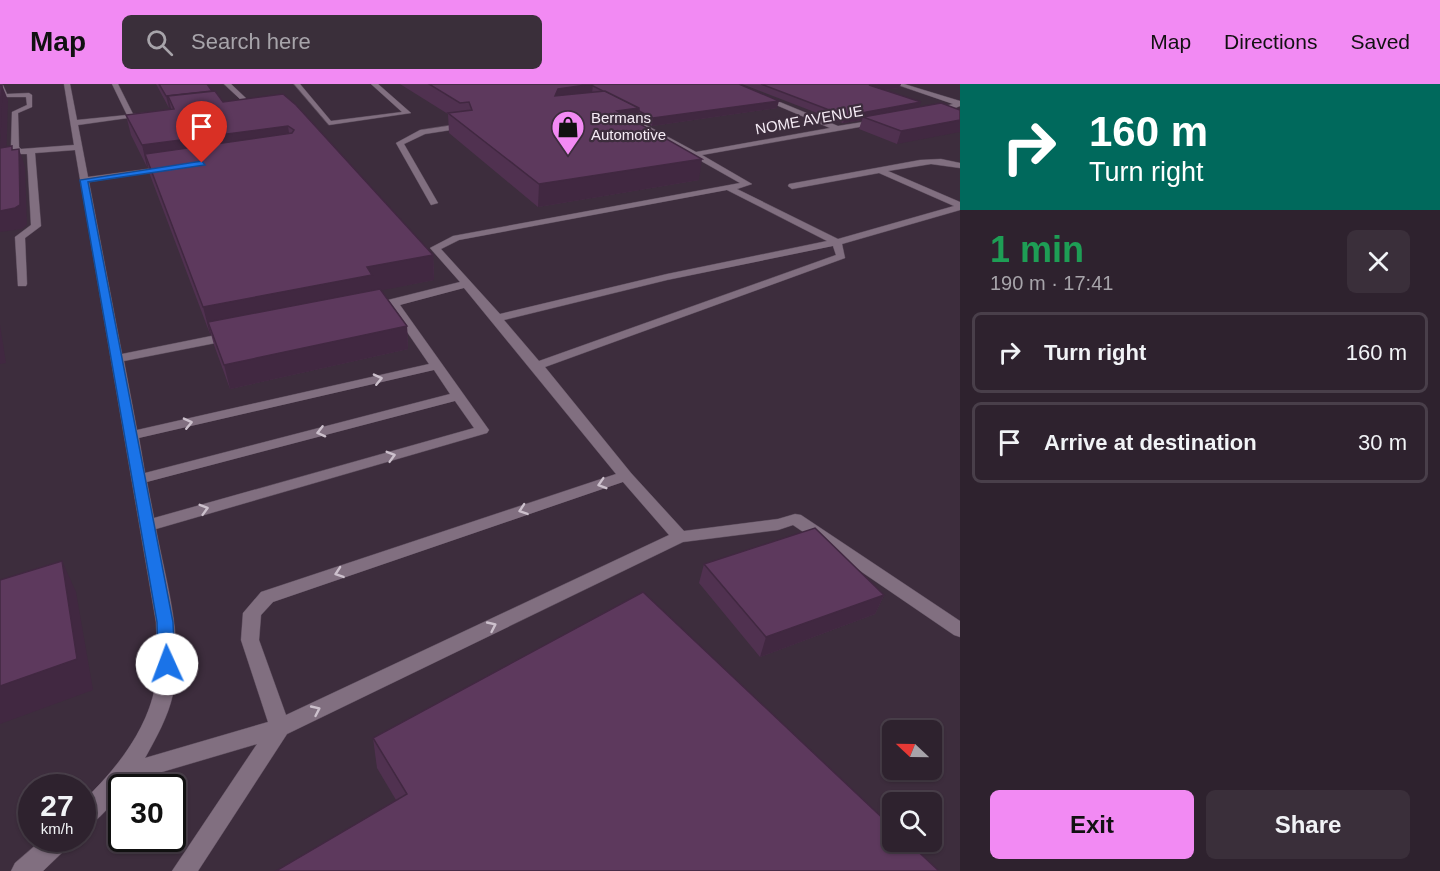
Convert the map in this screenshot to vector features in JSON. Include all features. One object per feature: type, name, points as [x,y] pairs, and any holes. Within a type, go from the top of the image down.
[{"type":"street","points":[[67,84],[165,622],[167,664],[160,704],[138,751],[121,774]]},
{"type":"street","points":[[115,84],[131,117]]},
{"type":"street","points":[[224,105],[248,103],[227,84]]},
{"type":"street","points":[[297,84],[329,123],[408,114],[375,84]]},
{"type":"street","points":[[730,84],[839,129]]},
{"type":"street","points":[[898,84],[959,103]]},
{"type":"street","points":[[0,85],[2,96],[29,96],[30,106],[15,112],[15,147],[19,152],[78,147]]},
{"type":"street","points":[[926,112],[948,108],[959,103]]},
{"type":"street","points":[[615,110],[748,184],[456,238],[435,248],[498,318],[626,477],[680,537]]},
{"type":"street","points":[[74,123],[154,114]]},
{"type":"street","name":"NOME AVENUE","points":[[696,154],[893,119]]},
{"type":"street","points":[[434,203],[400,143],[423,132],[467,125]]},
{"type":"street","points":[[22,284],[20,237],[36,226],[31,151]]},
{"type":"street","points":[[792,186],[918,162],[952,163],[960,166]]},
{"type":"street","points":[[84,180],[179,167]]},
{"type":"street","points":[[880,170],[960,206]]},
{"type":"street","points":[[537,366],[841,256],[837,242],[729,188]]},
{"type":"street","points":[[498,318],[667,277],[837,242],[960,206]]},
{"type":"street","points":[[358,310],[466,284]]},
{"type":"street","points":[[147,526],[482,430],[393,303]]},
{"type":"street","points":[[117,359],[243,334]]},
{"type":"street","points":[[131,436],[438,366]]},
{"type":"street","points":[[139,479],[459,396]]},
{"type":"street","points":[[280,728],[250,640],[252,613],[267,597],[626,477]]},
{"type":"street","points":[[123,774],[280,728],[680,537],[778,524],[795,519],[960,630]]},
{"type":"street","points":[[184,871],[280,728]]},
{"type":"street","points":[[96,805],[108,791]]},
{"type":"street","points":[[23,871],[47,852]]},
{"type":"building","points":[[159,84],[207,84],[212,91],[166,96]]},
{"type":"building","name":"Bermans Automotive","points":[[429,84],[593,84],[558,89],[555,96],[605,91],[639,108],[617,111],[702,159],[539,184],[448,113],[472,110],[469,102],[460,103]]},
{"type":"building","points":[[592,84],[739,84],[779,101],[653,118],[639,111],[639,108]]},
{"type":"building","points":[[761,84],[879,84],[869,85],[921,102],[845,116]]},
{"type":"building","points":[[0,85],[2,85],[0,134]]},
{"type":"building","points":[[215,91],[223,102],[283,94],[296,105],[433,255],[367,267],[372,275],[203,307],[145,154],[292,133],[294,130],[288,126],[142,145],[126,115],[174,109],[168,96]]},
{"type":"building","points":[[941,103],[960,110],[960,120],[901,131],[863,117]]},
{"type":"building","points":[[12,146],[12,150],[19,149],[20,205],[0,211],[0,148]]},
{"type":"building","points":[[380,289],[407,326],[224,365],[208,322]]},
{"type":"building","points":[[815,528],[884,595],[766,637],[704,564]]},
{"type":"building","points":[[62,561],[77,659],[0,686],[0,580]]},
{"type":"building","points":[[643,592],[882,818],[882,852],[919,852],[939,871],[276,871],[407,794],[373,738]]},
{"type":"place","name":"Bermans Automotive","points":[[568,156]]},
{"type":"route","points":[[167,664],[165,622],[84,180],[202,163]]}]
